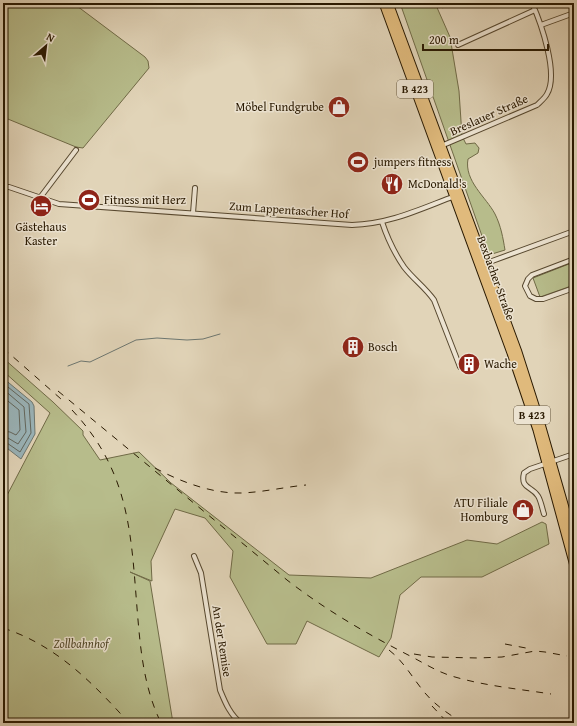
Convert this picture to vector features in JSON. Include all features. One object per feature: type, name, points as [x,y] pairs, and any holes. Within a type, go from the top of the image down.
[{"type":"main road","name":"Bexbacher Straße","points":[[383,3],[483,265],[574,539]]},
{"type":"main road","name":"Bexbacher Straße","points":[[390,3],[439,147],[452,170],[457,195]]},
{"type":"main road","name":"Bexbacher Straße","points":[[549,463],[574,566]]},
{"type":"street","name":"Breslauer Straße","points":[[439,147],[537,105],[548,93],[551,81],[548,52],[541,25],[532,3]]},
{"type":"street","points":[[458,45],[535,10]]},
{"type":"street","points":[[541,25],[574,13]]},
{"type":"street","points":[[39,198],[76,150]]},
{"type":"street","name":"Zum Lappentascher Hof","points":[[3,190],[6,187],[9,187],[58,204],[352,224],[382,222],[457,195]]},
{"type":"street","points":[[193,213],[196,188]]},
{"type":"street","points":[[382,222],[402,264],[428,291],[434,300],[460,367]]},
{"type":"street","points":[[483,265],[574,231]]},
{"type":"street","points":[[574,259],[532,275],[528,279],[525,286],[530,296],[539,300],[574,288]]},
{"type":"street","points":[[544,514],[537,494],[525,485],[524,476],[526,471],[574,454]]},
{"type":"street","name":"An der Remise","points":[[194,556],[201,573],[220,690],[226,705],[236,719],[241,723]]},
{"type":"green space","points":[[3,3],[73,3],[145,57],[148,61],[149,68],[83,148],[76,147],[3,117]]},
{"type":"green space","points":[[400,3],[435,3],[450,37],[459,91],[462,136],[466,144],[475,143],[479,148],[478,153],[468,159],[469,174],[472,182],[495,214],[503,236],[505,250],[492,254],[488,253]]},
{"type":"green space","points":[[574,262],[574,285],[540,297],[533,278]]},
{"type":"green space","name":"Zollbahnhof","points":[[3,358],[53,402],[83,431],[83,435],[100,460],[139,452],[171,483],[289,575],[371,578],[467,540],[497,544],[542,522],[546,524],[549,544],[482,577],[421,577],[400,595],[391,638],[379,657],[307,621],[296,644],[267,644],[230,577],[233,551],[205,518],[175,509],[151,561],[152,581],[130,572],[150,581],[173,723],[3,723],[3,503],[50,413],[3,371]]},
{"type":"water","points":[[3,378],[32,402],[34,406],[35,434],[21,459],[3,445]]},
{"type":"waterway","points":[[68,366],[81,361],[90,362],[136,340],[157,338],[187,340],[203,339],[220,334]]},
{"type":"railway","points":[[3,348],[61,399]]},
{"type":"railway","points":[[58,391],[287,580],[317,602],[349,622],[429,666],[449,675],[491,685],[551,694]]},
{"type":"railway","points":[[72,410],[92,434],[107,458],[125,508],[130,534],[142,659],[147,685],[161,723]]},
{"type":"railway","points":[[155,468],[175,478],[197,486],[231,493],[258,492],[306,485]]},
{"type":"railway","points":[[3,628],[22,635],[57,655],[102,694],[129,723]]},
{"type":"railway","points":[[505,644],[531,649]]},
{"type":"railway","points":[[389,650],[402,663],[428,696],[439,707],[452,716]]},
{"type":"railway","points":[[414,654],[432,657],[478,658],[502,657],[535,651],[567,656]]},
{"type":"railway","points":[[432,706],[448,723]]},
{"type":"place","name":"Möbel Fundgrube","points":[[339,107]]},
{"type":"place","name":"jumpers fitness","points":[[358,162]]},
{"type":"place","name":"McDonald's","points":[[392,184]]},
{"type":"place","name":"Fitness mit Herz","points":[[89,200]]},
{"type":"place","name":"Gästehaus Kaster","points":[[41,206]]},
{"type":"place","name":"Bosch","points":[[353,347]]},
{"type":"place","name":"Wache","points":[[469,364]]},
{"type":"place","name":"ATU Filiale Homburg","points":[[523,510]]}]
